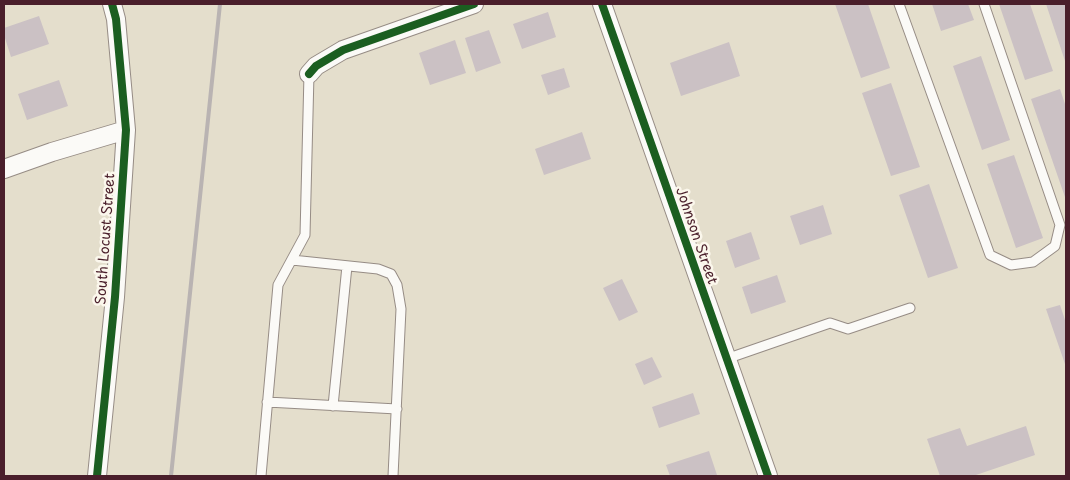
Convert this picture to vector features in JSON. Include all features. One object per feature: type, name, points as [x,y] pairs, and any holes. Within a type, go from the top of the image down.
[{"type":"street","name":"South Locust Street","points":[[97,476],[115,297],[126,130],[116,19],[112,4]]},
{"type":"street","points":[[309,74],[316,66],[343,50],[474,4]]},
{"type":"street","name":"Johnson Street","points":[[602,4],[768,476]]},
{"type":"street","points":[[4,168],[126,130]]},
{"type":"lane","points":[[899,4],[990,255],[1012,265],[1034,262],[1055,246],[1060,226],[984,4]]},
{"type":"lane","points":[[261,476],[278,285],[305,235],[309,74]]},
{"type":"lane","points":[[292,260],[378,269],[391,274],[397,285],[401,309],[393,476]]},
{"type":"lane","points":[[333,406],[347,266]]},
{"type":"lane","points":[[726,359],[830,323],[848,329],[910,308]]},
{"type":"lane","points":[[268,402],[397,409]]},
{"type":"building","points":[[835,4],[868,4],[890,68],[861,78]]},
{"type":"building","points":[[932,4],[968,4],[974,20],[941,31]]},
{"type":"building","points":[[999,4],[1030,4],[1053,71],[1025,80]]},
{"type":"building","points":[[1046,4],[1066,4],[1066,64]]},
{"type":"building","points":[[548,12],[556,37],[522,49],[513,24]]},
{"type":"building","points":[[39,16],[49,44],[11,57],[4,35],[4,28]]},
{"type":"building","points":[[489,30],[501,63],[476,72],[465,38]]},
{"type":"building","points":[[455,40],[466,73],[430,85],[419,53]]},
{"type":"building","points":[[729,42],[740,76],[681,96],[670,63]]},
{"type":"building","points":[[981,56],[1010,140],[982,150],[953,66]]},
{"type":"building","points":[[564,68],[570,87],[548,95],[541,75]]},
{"type":"building","points":[[59,80],[68,106],[27,120],[18,94]]},
{"type":"building","points":[[891,83],[920,167],[891,176],[862,93]]},
{"type":"building","points":[[1060,89],[1066,107],[1066,200],[1031,99]]},
{"type":"building","points":[[582,132],[591,159],[544,175],[535,149]]},
{"type":"building","points":[[1014,155],[1043,238],[1016,248],[987,164]]},
{"type":"building","points":[[929,184],[958,268],[928,278],[899,195]]},
{"type":"building","points":[[823,205],[832,234],[800,245],[790,216]]},
{"type":"building","points":[[751,232],[760,259],[735,268],[726,241]]},
{"type":"building","points":[[777,275],[786,302],[751,314],[742,287]]},
{"type":"building","points":[[622,279],[638,312],[619,321],[603,288]]},
{"type":"building","points":[[1060,305],[1066,323],[1066,367],[1046,309]]},
{"type":"building","points":[[652,357],[662,377],[644,385],[635,364]]},
{"type":"building","points":[[693,393],[700,414],[659,428],[652,407]]},
{"type":"building","points":[[1026,426],[1035,455],[973,476],[940,476],[927,439],[960,428],[967,446]]},
{"type":"building","points":[[709,451],[717,475],[670,476],[666,465]]},
{"type":"railway","points":[[171,476],[220,4]]},
{"type":"cycle path","points":[[97,476],[115,297],[126,130],[116,19],[112,4]]},
{"type":"cycle path","points":[[309,74],[316,66],[343,50],[474,4]]},
{"type":"cycle path","points":[[602,4],[768,476]]}]
